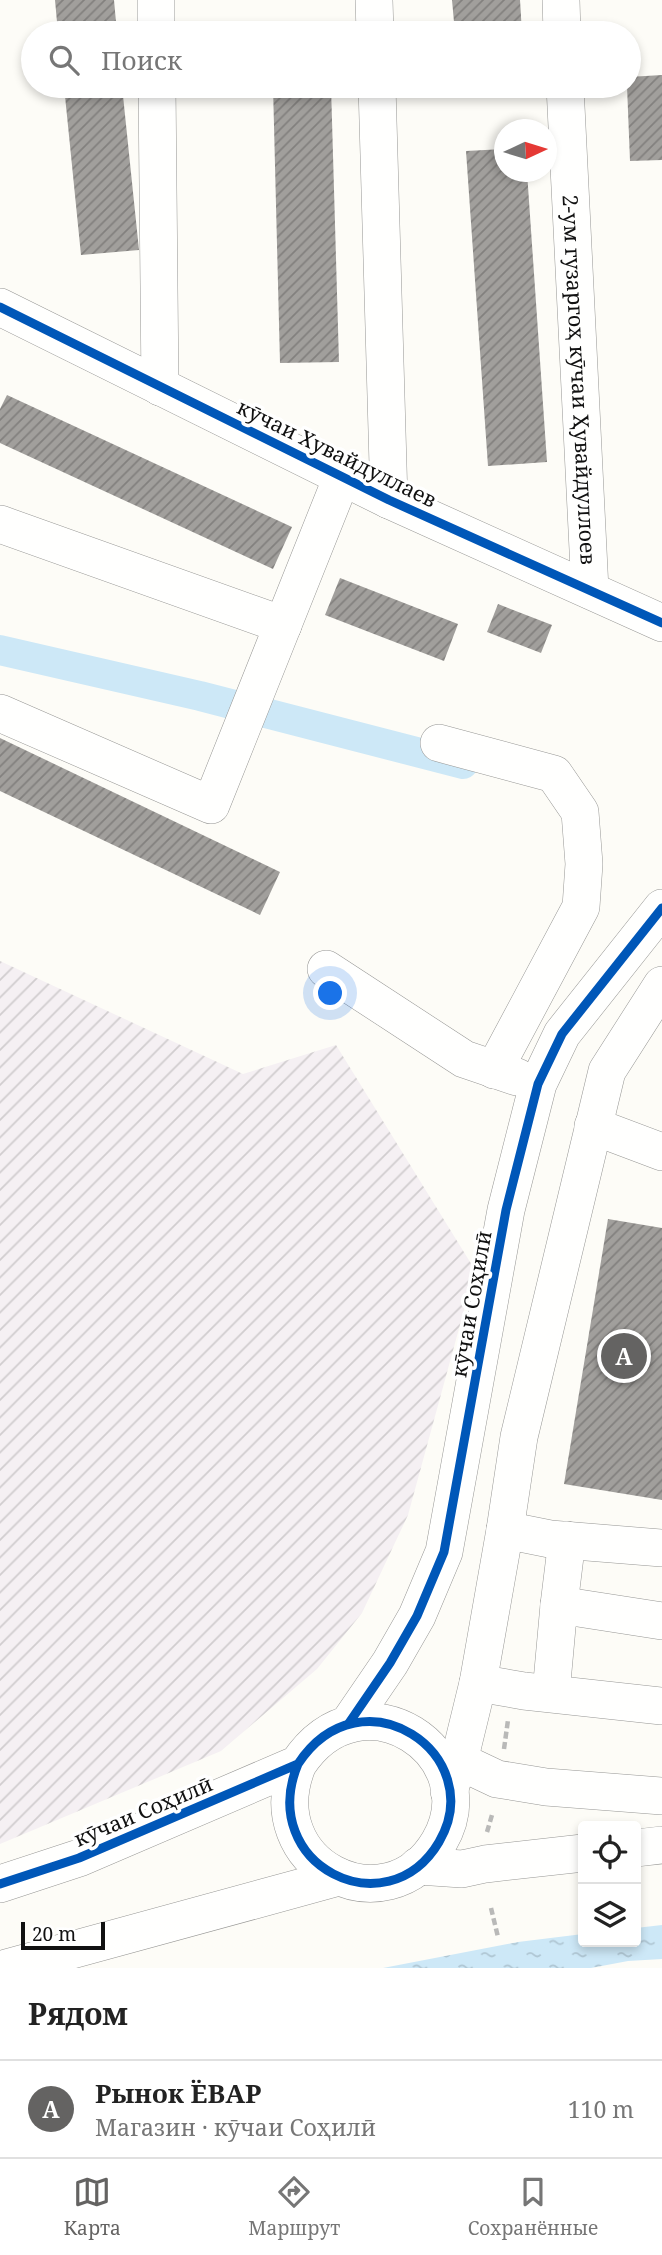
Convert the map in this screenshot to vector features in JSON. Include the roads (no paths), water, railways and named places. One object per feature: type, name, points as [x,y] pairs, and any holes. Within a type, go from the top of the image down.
[{"type":"street","points":[[156,0],[156,21]]},
{"type":"street","points":[[373,0],[374,21]]},
{"type":"street","points":[[561,0],[562,21]]},
{"type":"street","points":[[157,98],[160,387]]},
{"type":"street","points":[[377,98],[389,500]]},
{"type":"street","name":"2-ум гузаргоҳ кӯчаи Ҳувайдуллоев","points":[[566,98],[590,590]]},
{"type":"street","name":"кӯчаи Хувайдуллаев","points":[[0,307],[389,500],[662,623]]},
{"type":"street","points":[[0,713],[211,805],[342,477]]},
{"type":"street","points":[[0,524],[283,625]]},
{"type":"street","points":[[439,743],[554,774],[580,812],[583,829],[581,906],[494,1070]]},
{"type":"street","name":"кӯчаи Соҳилӣ","points":[[349,1723],[390,1663],[417,1616],[444,1552],[506,1210],[538,1084],[562,1034],[662,908]]},
{"type":"street","points":[[326,969],[464,1059],[538,1084]]},
{"type":"street","name":"кӯчаи Соҳилӣ","points":[[454,1776],[445,1774],[437,1759],[414,1735],[383,1722],[349,1723],[319,1738],[298,1764],[291,1779],[289,1796],[293,1830],[311,1858],[338,1877],[355,1882],[388,1881],[418,1866],[431,1854],[447,1824],[454,1776],[495,1686],[505,1530],[519,1437],[607,1071],[662,985]]},
{"type":"street","points":[[593,1126],[662,1152]]},
{"type":"street","points":[[505,1530],[567,1540],[662,1548]]},
{"type":"street","points":[[551,1693],[567,1540]]},
{"type":"street","points":[[559,1605],[662,1621]]},
{"type":"street","points":[[495,1686],[662,1706]]},
{"type":"street","name":"кӯчаи Соҳилӣ","points":[[0,1884],[79,1858],[298,1764]]},
{"type":"street","points":[[454,1776],[497,1779],[546,1787],[662,1796]]},
{"type":"street","points":[[641,1847],[662,1845]]},
{"type":"street","points":[[418,1866],[463,1869],[578,1854]]},
{"type":"street","name":"кӯчаи Соҳилӣ","points":[[6,1968],[338,1877]]},
{"type":"water","points":[[662,1925],[662,1959],[628,1961],[591,1968],[383,1968],[518,1942],[578,1935],[578,1947],[641,1947],[641,1927]]},
{"type":"waterway","points":[[0,650],[200,696],[463,764]]},
{"type":"place","name":"Рынок ЁВАР","points":[[624,1356]]}]
